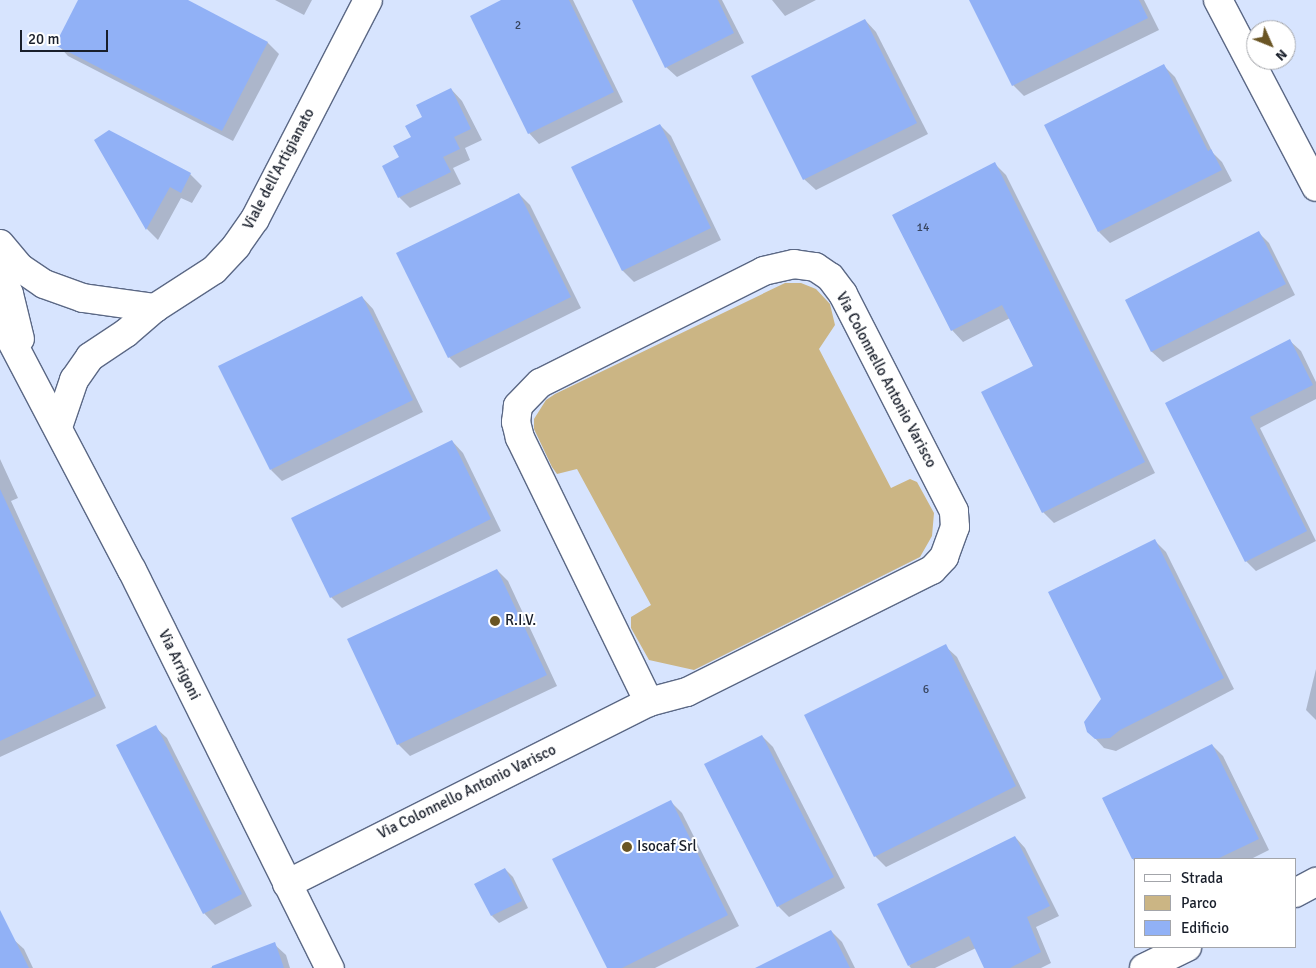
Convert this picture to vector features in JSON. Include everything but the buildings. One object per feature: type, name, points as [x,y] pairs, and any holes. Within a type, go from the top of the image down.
[{"type":"street","name":"Viale dell'Artigianato","points":[[58,427],[74,380],[90,357],[126,333],[154,308],[214,270],[255,220],[368,0]]},
{"type":"street","points":[[1218,0],[1316,188]]},
{"type":"street","points":[[0,244],[19,267],[44,284],[82,298],[154,308]]},
{"type":"street","name":"Via Colonnello Antonio Varisco","points":[[287,884],[649,702],[687,692],[932,570],[950,543],[954,511],[844,294],[830,277],[815,267],[794,264],[764,271],[540,382],[518,406],[516,422],[520,438],[649,702]]},
{"type":"street","name":"Via Arrigoni","points":[[0,272],[9,294],[25,363]]},
{"type":"street","name":"Via Arrigoni","points":[[0,319],[58,427],[330,968]]},
{"type":"street","points":[[1296,892],[1316,882]]},
{"type":"street","points":[[1144,968],[1185,948]]},
{"type":"green space","points":[[785,283],[801,283],[816,289],[830,304],[835,325],[819,349],[891,488],[910,479],[917,482],[934,513],[932,536],[920,557],[694,670],[649,660],[631,628],[631,617],[651,605],[577,469],[557,474],[552,467],[534,429],[534,419],[546,400],[555,394]]},
{"type":"place","name":"R.I.V.","points":[[495,621]]},
{"type":"place","name":"Isocaf Srl","points":[[627,847]]}]
